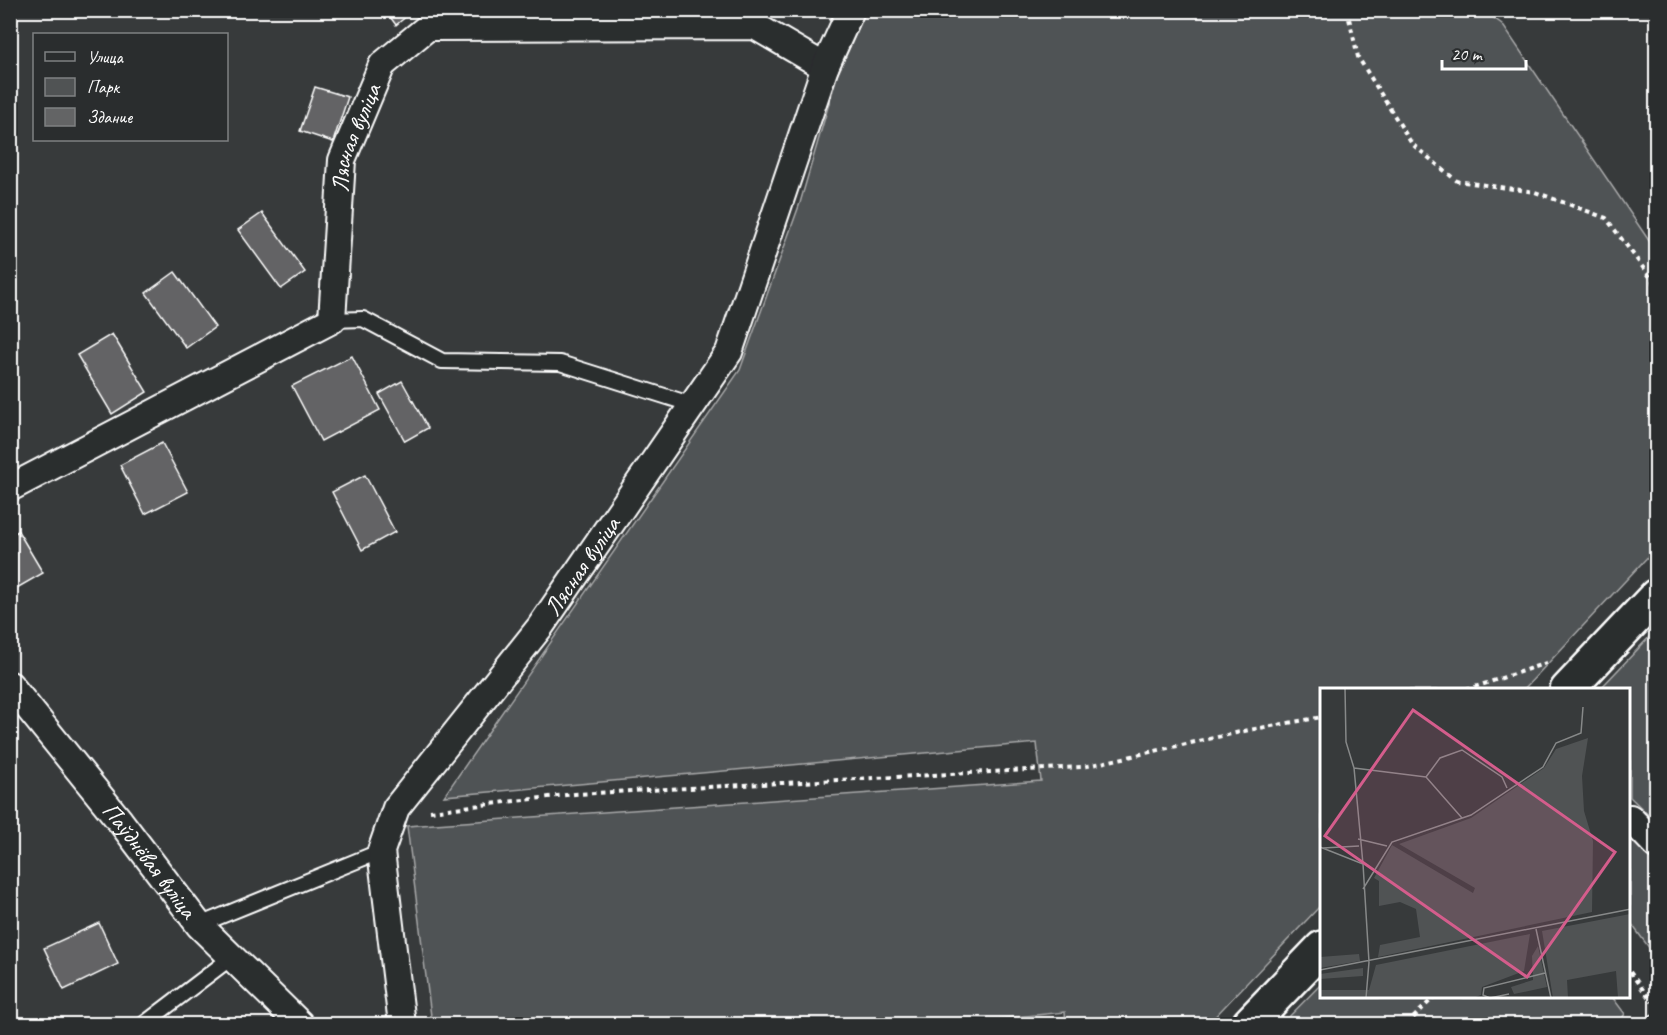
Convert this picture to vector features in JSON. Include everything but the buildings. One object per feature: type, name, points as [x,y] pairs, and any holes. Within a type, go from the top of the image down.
[{"type":"street","name":"Лясная вуліца","points":[[402,1024],[381,851],[396,808],[540,627],[729,352],[825,67],[851,10]]},
{"type":"street","name":"Лясная вуліца","points":[[332,320],[342,160],[382,65],[428,27],[755,26],[825,67]]},
{"type":"street","points":[[10,488],[332,320]]},
{"type":"street","points":[[1570,688],[1656,596]]},
{"type":"street","name":"Паўднёвая вуліца","points":[[10,685],[120,821],[199,925],[300,1024]]},
{"type":"street","points":[[1631,820],[1656,845]]},
{"type":"street","points":[[1248,1024],[1320,950]]},
{"type":"lane","points":[[332,320],[363,319],[442,361],[560,363],[693,405]]},
{"type":"lane","points":[[199,925],[381,851]]},
{"type":"lane","points":[[144,1024],[232,957]]},
{"type":"path","points":[[1347,10],[1358,57],[1412,144],[1457,181],[1535,192],[1606,219],[1656,285]]},
{"type":"path","points":[[1472,688],[1552,661]]},
{"type":"path","points":[[392,820],[441,808],[575,794],[1083,767],[1249,730],[1320,717]]},
{"type":"path","points":[[1631,975],[1656,1008]]},
{"type":"path","points":[[1407,1024],[1432,999]]},
{"type":"green space","points":[[866,11],[1484,11],[1502,24],[1656,251],[1656,548],[1525,688],[1320,688],[1320,906],[1208,1024],[1066,1024],[1065,1012],[946,1024],[432,1024],[407,826],[1041,781],[1037,743],[444,796],[740,370],[800,203],[837,76]]},
{"type":"green space","points":[[1656,630],[1656,822],[1631,798],[1631,688],[1601,688]]},
{"type":"green space","points":[[1631,838],[1656,863],[1656,957],[1631,923]]},
{"type":"green space","points":[[1320,985],[1320,999],[1614,999],[1625,1014],[1618,1024],[1282,1024]]}]
